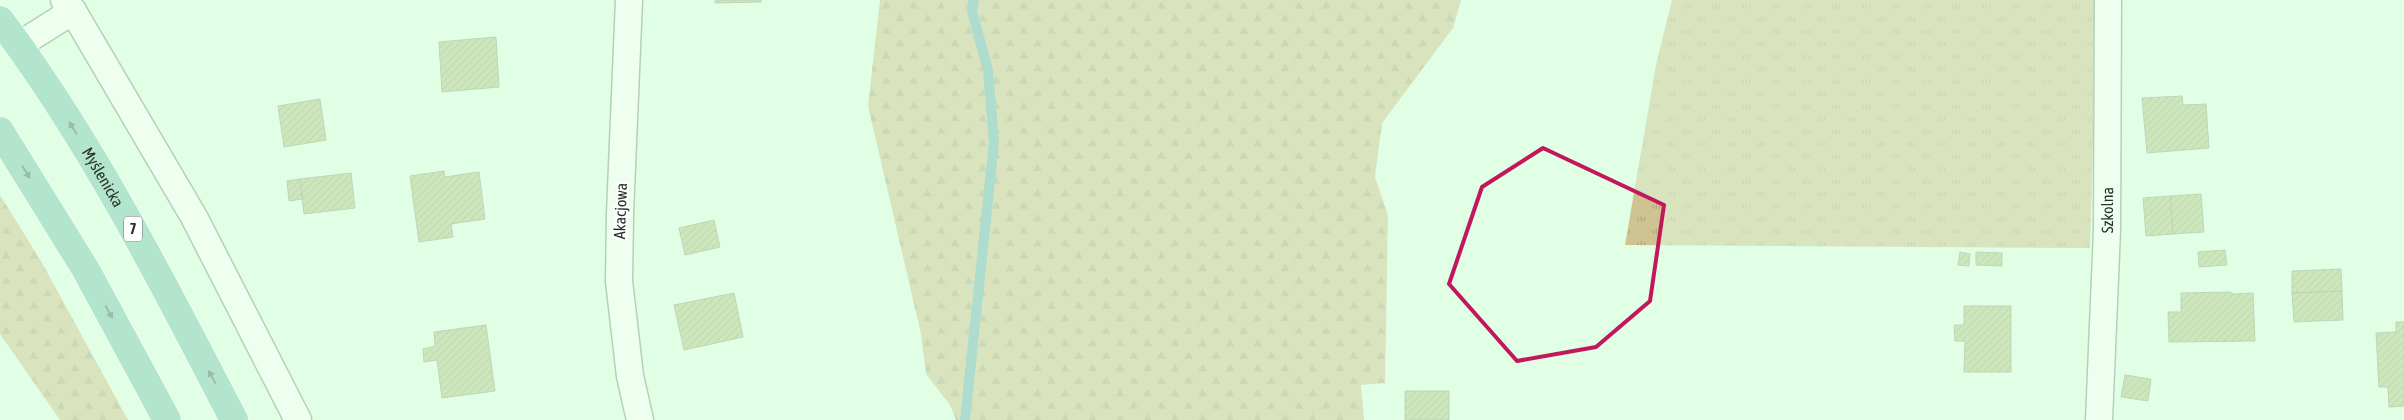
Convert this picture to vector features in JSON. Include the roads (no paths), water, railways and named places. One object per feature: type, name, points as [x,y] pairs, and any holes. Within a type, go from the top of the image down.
[{"type":"highway","name":"Myślenicka","points":[[0,20],[59,104],[120,206],[234,420]]},
{"type":"highway","points":[[0,131],[86,270],[167,420]]},
{"type":"street","name":"Akacjowa","points":[[630,0],[620,214],[619,281],[630,376],[640,420]]},
{"type":"street","name":"Szkolna","points":[[2099,420],[2107,230],[2108,0]]},
{"type":"street","points":[[19,45],[68,6],[194,217],[298,420]]},
{"type":"waterway","points":[[965,420],[994,142],[988,70],[972,11],[974,0]]}]
